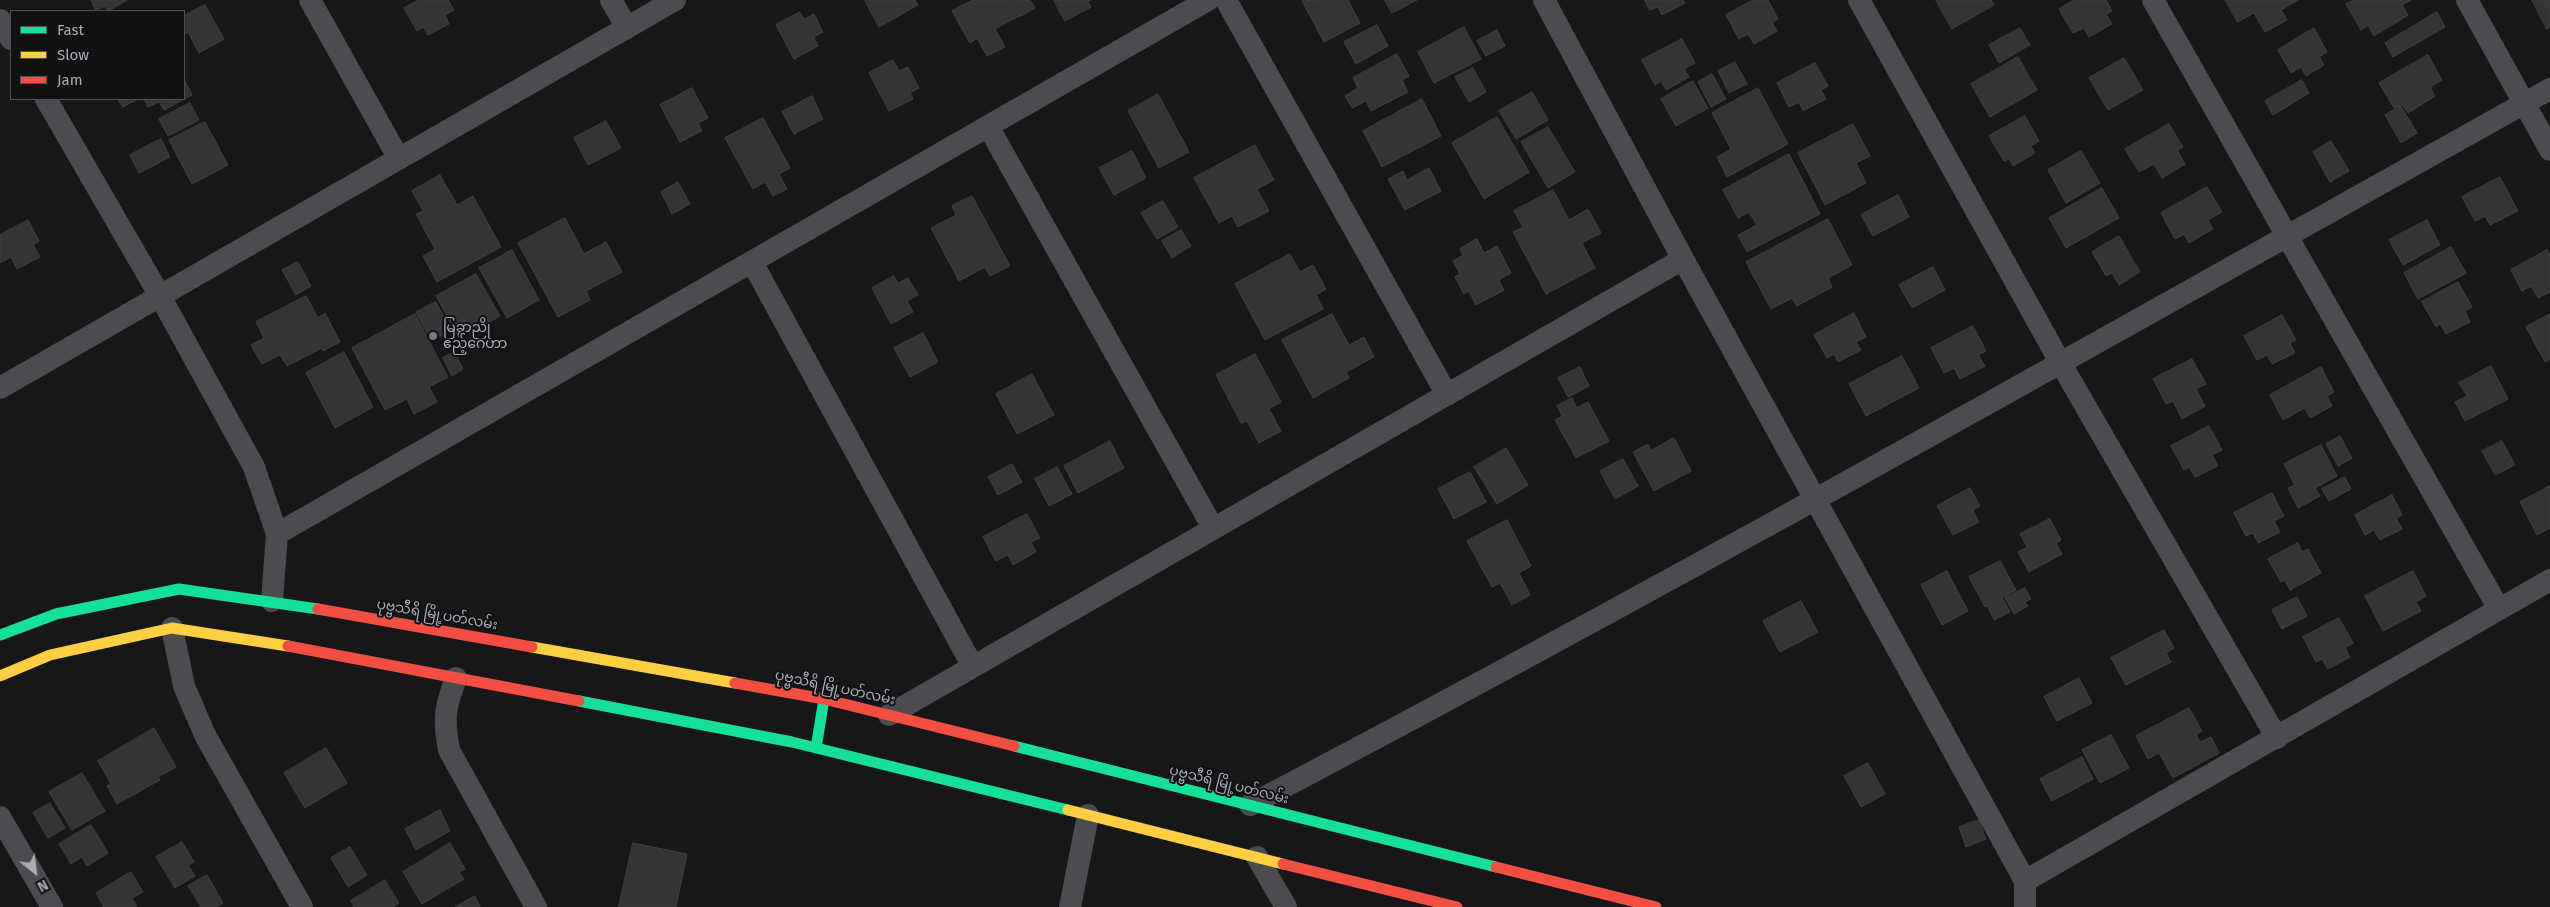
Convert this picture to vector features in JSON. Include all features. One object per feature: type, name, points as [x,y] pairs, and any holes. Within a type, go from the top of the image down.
[{"type":"main road","name":"ပုဗ္ဗသီရိ မြို့ပတ်လမ်း","points":[[0,635],[56,614],[179,589],[272,601],[824,698],[1656,907]]},
{"type":"main road","points":[[0,676],[50,655],[172,628],[279,644],[816,748],[1457,907]]},
{"type":"main road","points":[[816,748],[824,698]]},
{"type":"street","points":[[310,0],[399,159]]},
{"type":"street","points":[[611,0],[627,28]]},
{"type":"street","points":[[0,388],[676,0]]},
{"type":"street","points":[[277,534],[1208,0]]},
{"type":"street","points":[[1226,0],[1447,395]]},
{"type":"street","points":[[1544,0],[1683,259],[2025,881],[2025,907]]},
{"type":"street","points":[[1859,0],[2060,362],[2276,738]]},
{"type":"street","points":[[2153,0],[2499,609]]},
{"type":"street","points":[[2468,0],[2550,150]]},
{"type":"street","points":[[0,20],[10,37]]},
{"type":"street","points":[[1250,805],[1492,678],[1816,500],[2550,89]]},
{"type":"street","points":[[47,100],[160,296],[254,467],[277,534],[272,601]]},
{"type":"street","points":[[988,126],[1213,528]]},
{"type":"street","points":[[889,715],[972,665],[1683,259]]},
{"type":"street","points":[[752,262],[972,665]]},
{"type":"street","points":[[2025,881],[2550,580]]},
{"type":"street","points":[[172,628],[184,686],[205,735],[302,907]]},
{"type":"street","points":[[456,678],[445,708],[445,730],[449,750],[536,907]]},
{"type":"street","points":[[1070,907],[1088,815]]},
{"type":"street","points":[[0,817],[52,907]]},
{"type":"street","points":[[1257,857],[1286,907]]},
{"type":"building","points":[[91,0],[127,0],[110,10],[107,10],[105,6],[96,10]]},
{"type":"building","points":[[419,0],[448,0],[454,10],[445,15],[449,24],[428,35],[423,27],[417,31],[404,8]]},
{"type":"building","points":[[865,0],[915,0],[918,5],[879,27]]},
{"type":"building","points":[[973,0],[1008,0],[1017,17],[995,29],[1005,47],[987,56],[977,38],[970,43],[952,11]]},
{"type":"building","points":[[1010,0],[1030,0],[1035,8],[1019,17]]},
{"type":"building","points":[[1054,0],[1091,0],[1088,1],[1091,7],[1065,21]]},
{"type":"building","points":[[1348,0],[1360,23],[1324,42],[1302,1]]},
{"type":"building","points":[[1385,0],[1417,0],[1392,13]]},
{"type":"building","points":[[1645,0],[1683,0],[1685,3],[1662,15],[1658,7],[1650,10]]},
{"type":"building","points":[[1753,0],[1768,0],[1778,19],[1772,22],[1777,31],[1754,44],[1748,34],[1739,39],[1726,15]]},
{"type":"building","points":[[1936,0],[1991,0],[1994,5],[1952,29]]},
{"type":"building","points":[[2074,0],[2106,0],[2112,11],[2106,14],[2112,24],[2089,37],[2084,28],[2073,33],[2059,9]]},
{"type":"building","points":[[2225,0],[2298,0],[2281,10],[2287,20],[2265,32],[2254,13],[2238,22]]},
{"type":"building","points":[[2354,0],[2411,0],[2402,5],[2408,15],[2374,36],[2368,25],[2361,30],[2346,4]]},
{"type":"building","points":[[2532,0],[2550,0],[2550,28],[2547,29]]},
{"type":"building","points":[[205,5],[224,39],[199,53],[188,32],[185,34],[185,15]]},
{"type":"building","points":[[800,12],[804,19],[814,14],[823,32],[814,37],[818,46],[794,59],[776,25]]},
{"type":"building","points":[[2437,12],[2445,27],[2393,57],[2385,43]]},
{"type":"building","points":[[1377,25],[1388,46],[1356,64],[1344,42]]},
{"type":"building","points":[[1464,27],[1481,59],[1434,83],[1418,52]]},
{"type":"building","points":[[2020,28],[2030,45],[1999,63],[1989,45]]},
{"type":"building","points":[[2314,28],[2327,52],[2319,57],[2324,65],[2306,76],[2301,67],[2291,73],[2278,50]]},
{"type":"building","points":[[1497,30],[1505,46],[1486,56],[1477,41]]},
{"type":"building","points":[[1682,39],[1695,63],[1684,69],[1689,77],[1666,90],[1661,81],[1655,85],[1642,60]]},
{"type":"building","points":[[1397,54],[1409,76],[1402,80],[1408,92],[1371,111],[1366,101],[1352,108],[1345,96],[1358,88],[1353,78]]},
{"type":"building","points":[[2428,55],[2442,80],[2430,87],[2435,96],[2408,113],[2402,104],[2394,108],[2379,83]]},
{"type":"building","points":[[2018,57],[2037,90],[1990,117],[1971,84]]},
{"type":"building","points":[[2124,58],[2143,90],[2108,110],[2089,78]]},
{"type":"building","points":[[893,60],[899,71],[908,67],[919,88],[910,93],[913,99],[889,111],[869,73]]},
{"type":"building","points":[[1735,62],[1747,84],[1729,93],[1718,71]]},
{"type":"building","points":[[1815,63],[1828,86],[1821,90],[1826,99],[1803,111],[1799,102],[1789,107],[1777,83]]},
{"type":"building","points":[[1473,68],[1486,92],[1469,102],[1455,77]]},
{"type":"building","points":[[1712,74],[1726,99],[1711,107],[1698,82]]},
{"type":"building","points":[[2302,80],[2309,93],[2273,115],[2265,101]]},
{"type":"building","points":[[185,81],[192,95],[185,99]]},
{"type":"building","points":[[1693,81],[1708,108],[1676,126],[1661,99]]},
{"type":"building","points":[[692,88],[708,118],[698,123],[702,131],[680,142],[660,105]]},
{"type":"building","points":[[1758,88],[1788,144],[1727,177],[1717,157],[1731,149],[1712,113]]},
{"type":"building","points":[[1532,92],[1548,120],[1516,139],[1499,111]]},
{"type":"building","points":[[1158,94],[1189,152],[1159,168],[1128,111]]},
{"type":"building","points":[[812,96],[823,119],[794,134],[782,112]]},
{"type":"building","points":[[1422,99],[1441,136],[1382,167],[1363,131]]},
{"type":"building","points":[[119,100],[136,100],[123,107]]},
{"type":"building","points":[[144,100],[183,100],[164,110],[159,102],[148,107]]},
{"type":"building","points":[[190,103],[199,120],[168,136],[159,119]]},
{"type":"building","points":[[2401,106],[2417,133],[2401,143],[2385,115]]},
{"type":"building","points":[[2025,116],[2039,141],[2031,146],[2035,153],[2013,166],[2009,159],[2004,161],[1989,136]]},
{"type":"building","points":[[1497,117],[1529,172],[1484,199],[1452,143]]},
{"type":"building","points":[[763,118],[790,168],[779,174],[787,189],[773,196],[765,182],[753,189],[725,138]]},
{"type":"building","points":[[606,121],[621,148],[588,165],[574,138]]},
{"type":"building","points":[[205,122],[228,165],[192,184],[169,140]]},
{"type":"building","points":[[1853,124],[1870,156],[1856,163],[1866,183],[1825,205],[1798,153]]},
{"type":"building","points":[[2169,124],[2183,147],[2177,150],[2185,164],[2162,178],[2154,164],[2139,172],[2125,149]]},
{"type":"building","points":[[1548,127],[1575,172],[1548,188],[1521,142]]},
{"type":"building","points":[[161,139],[170,157],[139,173],[130,155]]},
{"type":"building","points":[[2331,141],[2349,171],[2330,182],[2313,152]]},
{"type":"building","points":[[1255,145],[1274,180],[1257,189],[1269,211],[1238,227],[1232,216],[1219,223],[1194,178]]},
{"type":"building","points":[[1132,151],[1146,178],[1114,195],[1099,168]]},
{"type":"building","points":[[2081,151],[2100,183],[2066,203],[2048,170]]},
{"type":"building","points":[[1789,154],[1820,214],[1747,252],[1738,235],[1757,225],[1749,212],[1738,218],[1723,190]]},
{"type":"building","points":[[1429,168],[1441,191],[1405,210],[1388,179],[1403,171],[1407,180]]},
{"type":"building","points":[[440,175],[457,205],[473,196],[501,247],[437,282],[423,256],[435,249],[416,214],[423,211],[412,191]]},
{"type":"building","points":[[2500,177],[2518,211],[2490,225],[2485,216],[2475,221],[2462,197]]},
{"type":"building","points":[[678,182],[690,204],[672,214],[661,192]]},
{"type":"building","points":[[2207,187],[2222,212],[2208,220],[2213,229],[2189,243],[2184,234],[2175,239],[2161,213]]},
{"type":"building","points":[[2102,188],[2119,218],[2066,248],[2049,218]]},
{"type":"building","points":[[1553,190],[1569,220],[1588,209],[1601,233],[1582,243],[1595,268],[1546,294],[1513,232],[1523,227],[1514,211]]},
{"type":"building","points":[[1898,195],[1909,217],[1873,236],[1861,215]]},
{"type":"building","points":[[972,196],[1010,266],[990,276],[985,267],[959,281],[931,228],[956,215],[952,206]]},
{"type":"building","points":[[1163,201],[1178,227],[1157,239],[1141,213]]},
{"type":"building","points":[[565,218],[584,254],[606,242],[622,272],[586,291],[590,300],[558,317],[518,243]]},
{"type":"building","points":[[1828,219],[1852,265],[1828,278],[1832,287],[1797,306],[1792,298],[1771,309],[1746,262]]},
{"type":"building","points":[[28,220],[39,241],[33,245],[40,257],[17,269],[11,257],[0,263],[0,235]]},
{"type":"building","points":[[2427,220],[2440,245],[2403,265],[2389,240]]},
{"type":"building","points":[[1181,230],[1191,246],[1172,258],[1162,241]]},
{"type":"building","points":[[2119,236],[2140,272],[2119,285],[2112,273],[2106,276],[2092,252]]},
{"type":"building","points":[[1477,239],[1484,253],[1497,246],[1511,273],[1499,280],[1504,290],[1476,305],[1469,291],[1464,294],[1455,277],[1460,274],[1453,261],[1463,255],[1460,249]]},
{"type":"building","points":[[2451,247],[2466,273],[2418,299],[2404,273]]},
{"type":"building","points":[[512,250],[539,300],[507,318],[479,268]]},
{"type":"building","points":[[2547,250],[2550,255],[2550,292],[2538,298],[2531,286],[2522,291],[2511,270]]},
{"type":"building","points":[[1290,254],[1300,272],[1313,265],[1326,289],[1316,295],[1323,309],[1265,340],[1235,284]]},
{"type":"building","points":[[298,262],[311,286],[296,295],[282,270]]},
{"type":"building","points":[[1933,267],[1945,290],[1912,308],[1899,285]]},
{"type":"building","points":[[476,274],[500,316],[468,334],[463,325],[455,330],[436,296]]},
{"type":"building","points":[[894,276],[898,283],[908,278],[918,295],[907,301],[913,312],[891,324],[872,288]]},
{"type":"building","points":[[2458,282],[2472,307],[2465,311],[2470,322],[2446,334],[2440,324],[2436,327],[2422,302]]},
{"type":"building","points":[[306,296],[318,318],[325,313],[340,342],[323,351],[322,348],[287,366],[280,355],[262,364],[251,345],[264,338],[256,322]]},
{"type":"building","points":[[436,302],[451,331],[431,341],[416,312]]},
{"type":"building","points":[[1854,313],[1866,337],[1856,342],[1861,350],[1838,362],[1834,354],[1827,358],[1814,335]]},
{"type":"building","points":[[415,314],[448,377],[429,387],[437,402],[414,414],[407,399],[385,410],[352,348]]},
{"type":"building","points":[[1332,314],[1349,345],[1364,337],[1374,357],[1346,372],[1349,378],[1313,398],[1282,340]]},
{"type":"building","points":[[2550,314],[2550,359],[2545,362],[2526,327]]},
{"type":"building","points":[[2282,315],[2296,340],[2290,343],[2295,353],[2272,364],[2267,355],[2257,360],[2244,336]]},
{"type":"building","points":[[1973,326],[1986,351],[1978,355],[1985,366],[1960,379],[1954,368],[1944,373],[1931,348]]},
{"type":"building","points":[[923,333],[938,362],[910,377],[894,348]]},
{"type":"building","points":[[344,352],[373,407],[335,428],[306,373]]},
{"type":"building","points":[[454,352],[463,369],[452,376],[443,358]]},
{"type":"building","points":[[1255,354],[1281,402],[1269,409],[1281,431],[1259,443],[1247,421],[1241,423],[1216,375]]},
{"type":"building","points":[[1902,356],[1919,388],[1866,416],[1849,384]]},
{"type":"building","points":[[2192,359],[2206,384],[2196,389],[2205,406],[2182,419],[2173,401],[2166,404],[2153,379]]},
{"type":"building","points":[[2491,366],[2508,399],[2465,421],[2455,402],[2467,396],[2459,383]]},
{"type":"building","points":[[1580,367],[1589,386],[1568,397],[1558,378]]},
{"type":"building","points":[[2321,367],[2334,392],[2327,396],[2332,406],[2310,418],[2305,408],[2283,420],[2270,395]]},
{"type":"building","points":[[1032,374],[1054,415],[1017,434],[996,394]]},
{"type":"building","points":[[1572,398],[1577,408],[1588,402],[1609,441],[1576,458],[1555,420],[1562,416],[1557,406]]},
{"type":"building","points":[[2209,426],[2222,450],[2212,455],[2218,466],[2195,477],[2189,467],[2184,470],[2171,446]]},
{"type":"building","points":[[2340,436],[2352,458],[2338,466],[2326,444]]},
{"type":"building","points":[[1674,438],[1691,471],[1654,491],[1633,452],[1648,444],[1651,450]]},
{"type":"building","points":[[1110,441],[1124,468],[1078,493],[1064,466]]},
{"type":"building","points":[[2502,441],[2515,465],[2495,475],[2482,451]]},
{"type":"building","points":[[2321,445],[2337,476],[2315,488],[2320,496],[2298,508],[2288,488],[2295,485],[2284,464]]},
{"type":"building","points":[[1506,448],[1528,485],[1497,504],[1474,467]]},
{"type":"building","points":[[1623,459],[1638,486],[1615,499],[1600,471]]},
{"type":"building","points":[[1012,464],[1022,482],[998,495],[988,477]]},
{"type":"building","points":[[1057,467],[1072,494],[1049,506],[1035,479]]},
{"type":"building","points":[[1470,472],[1486,502],[1454,519],[1438,489]]},
{"type":"building","points":[[2345,477],[2351,489],[2329,501],[2322,489]]},
{"type":"building","points":[[2550,486],[2550,528],[2537,535],[2520,502]]},
{"type":"building","points":[[1970,488],[1980,506],[1973,510],[1979,522],[1953,535],[1937,506]]},
{"type":"building","points":[[2272,493],[2284,516],[2274,521],[2280,532],[2258,543],[2253,533],[2246,536],[2234,513]]},
{"type":"building","points":[[2392,495],[2402,515],[2396,518],[2402,529],[2380,540],[2374,530],[2365,535],[2355,515]]},
{"type":"building","points":[[1027,514],[1040,538],[1031,542],[1036,552],[1013,565],[1008,555],[996,561],[983,537]]},
{"type":"building","points":[[2050,519],[2061,540],[2056,543],[2062,554],[2029,572],[2018,552],[2027,547],[2020,534]]},
{"type":"building","points":[[1507,520],[1531,566],[1519,573],[1530,595],[1512,605],[1500,583],[1492,587],[1467,541]]},
{"type":"building","points":[[2298,543],[2302,552],[2308,549],[2321,573],[2290,590],[2285,580],[2281,582],[2268,559]]},
{"type":"building","points":[[2000,561],[2016,590],[1985,607],[1969,577]]},
{"type":"building","points":[[1947,571],[1968,611],[1942,625],[1921,585]]},
{"type":"building","points":[[2413,571],[2426,596],[2416,602],[2421,611],[2383,631],[2365,596]]},
{"type":"building","points":[[2025,588],[2031,599],[2025,602],[2028,606],[2014,614],[2005,598]]},
{"type":"building","points":[[2297,597],[2307,616],[2282,629],[2272,610]]},
{"type":"building","points":[[2003,599],[2010,612],[1994,620],[1988,607]]},
{"type":"building","points":[[1801,601],[1818,632],[1780,652],[1763,621]]},
{"type":"building","points":[[2339,618],[2353,643],[2345,648],[2350,657],[2328,669],[2322,659],[2316,662],[2303,637]]},
{"type":"building","points":[[2164,630],[2174,648],[2166,653],[2171,662],[2126,685],[2111,658]]},
{"type":"building","points":[[2079,678],[2092,703],[2057,721],[2044,697]]},
{"type":"building","points":[[2189,708],[2202,731],[2196,734],[2200,742],[2211,737],[2219,753],[2173,778],[2159,753],[2148,759],[2136,736]]},
{"type":"building","points":[[154,728],[176,767],[158,777],[160,780],[117,804],[107,786],[111,784],[98,761]]},
{"type":"building","points":[[2111,735],[2129,768],[2100,783],[2082,750]]},
{"type":"building","points":[[326,748],[347,783],[305,808],[284,773]]},
{"type":"building","points":[[2082,757],[2093,779],[2052,801],[2040,779]]},
{"type":"building","points":[[1868,763],[1885,794],[1861,807],[1844,776]]},
{"type":"building","points":[[82,773],[105,811],[72,830],[49,792]]},
{"type":"building","points":[[50,803],[65,828],[48,838],[33,813]]},
{"type":"building","points":[[440,810],[450,831],[416,850],[405,829]]},
{"type":"building","points":[[1979,820],[1986,839],[1966,847],[1959,827]]},
{"type":"building","points":[[91,825],[108,853],[87,866],[82,857],[71,864],[59,844]]},
{"type":"building","points":[[182,842],[194,862],[188,865],[195,876],[175,888],[156,857]]},
{"type":"building","points":[[450,843],[465,869],[459,872],[464,879],[422,904],[403,872]]},
{"type":"building","points":[[633,843],[687,854],[676,907],[619,907]]},
{"type":"building","points":[[350,847],[367,875],[348,887],[331,858]]},
{"type":"building","points":[[131,872],[143,892],[132,898],[137,907],[104,907],[96,893]]},
{"type":"building","points":[[207,875],[223,903],[216,907],[201,907],[188,886]]},
{"type":"building","points":[[385,880],[399,903],[393,907],[354,907],[351,901]]},
{"type":"building","points":[[475,896],[480,907],[455,907]]},
{"type":"traffic: fast","points":[[0,635],[56,614],[179,589],[318,609]]},
{"type":"traffic: fast","points":[[816,748],[824,699]]},
{"type":"traffic: fast","points":[[579,701],[792,742],[1068,810]]},
{"type":"traffic: fast","points":[[1014,746],[1496,867]]},
{"type":"traffic: slow","points":[[0,676],[50,655],[172,628],[288,646]]},
{"type":"traffic: slow","points":[[532,647],[735,683]]},
{"type":"traffic: slow","points":[[1068,810],[1283,864]]},
{"type":"traffic: jam","points":[[318,609],[532,647]]},
{"type":"traffic: jam","points":[[288,646],[579,701]]},
{"type":"traffic: jam","points":[[735,683],[824,699],[1014,746]]},
{"type":"traffic: jam","points":[[1283,864],[1457,907]]},
{"type":"traffic: jam","points":[[1496,867],[1656,907]]},
{"type":"place","name":"မြခွာညို ဧည့်ဂေဟာ","points":[[433,336]]}]
